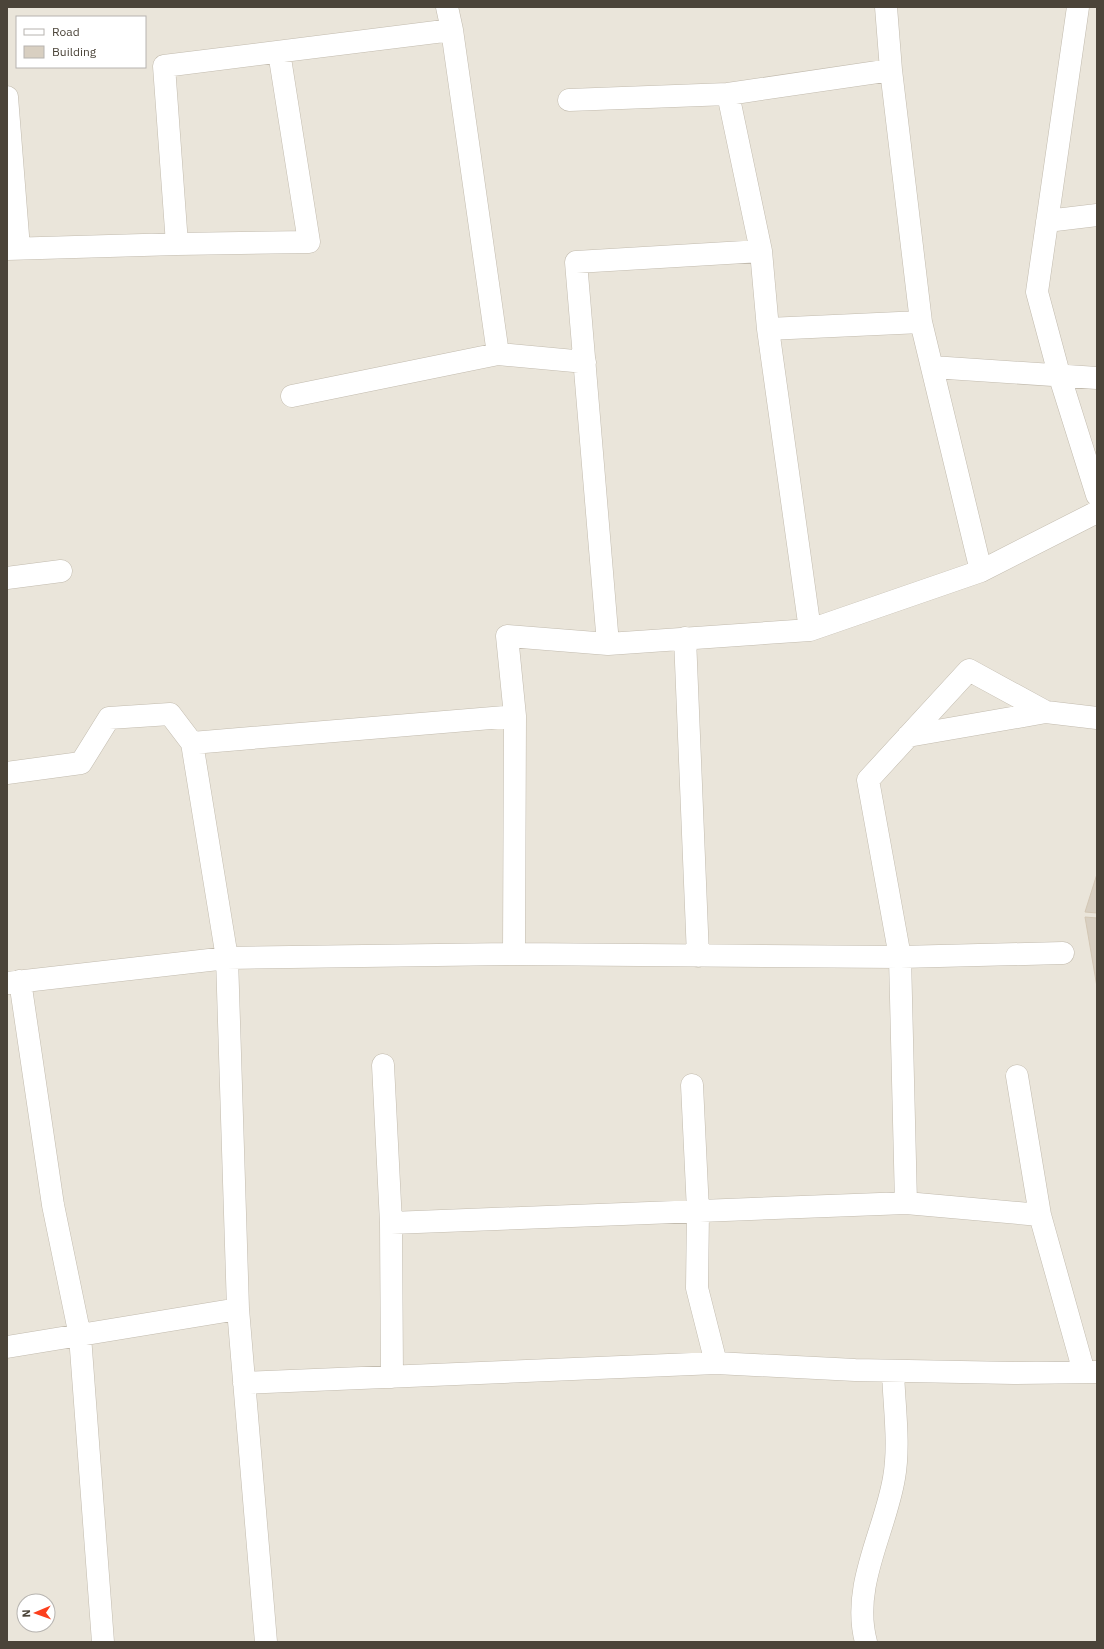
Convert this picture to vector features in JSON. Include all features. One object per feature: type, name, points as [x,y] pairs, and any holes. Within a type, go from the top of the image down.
[{"type":"street","points":[[447,7],[452,30],[498,354]]},
{"type":"street","points":[[886,7],[891,70],[921,322],[981,571]]},
{"type":"street","points":[[1078,7],[1037,292],[1059,374],[1097,495]]},
{"type":"street","points":[[177,244],[164,66],[452,30]]},
{"type":"street","points":[[7,97],[13,248],[309,242],[279,52]]},
{"type":"street","points":[[568,100],[728,94],[891,70]]},
{"type":"street","points":[[728,94],[761,251],[768,329],[810,630]]},
{"type":"street","points":[[1047,221],[1097,215]]},
{"type":"street","points":[[608,644],[576,262],[761,251]]},
{"type":"street","points":[[768,329],[921,322]]},
{"type":"street","points":[[292,396],[498,354],[585,362]]},
{"type":"street","points":[[932,367],[1059,374],[1097,378]]},
{"type":"street","points":[[514,954],[515,716],[507,636],[608,644],[810,630],[981,571],[1097,512]]},
{"type":"street","points":[[7,578],[61,571]]},
{"type":"street","points":[[685,638],[698,956]]},
{"type":"street","points":[[906,1203],[900,957],[868,780],[969,670],[1046,712]]},
{"type":"street","points":[[908,736],[1046,712],[1097,718]]},
{"type":"street","points":[[7,773],[81,763],[109,718],[170,714],[192,743],[227,958],[238,1309],[266,1642]]},
{"type":"street","points":[[192,743],[515,716]]},
{"type":"street","points":[[103,1642],[80,1336],[53,1205],[14,982],[227,958],[514,954],[900,957],[1063,953]]},
{"type":"street","points":[[383,1066],[390,1223],[392,1377]]},
{"type":"street","points":[[244,1383],[716,1363],[893,1371],[1091,1372],[1040,1215],[1017,1076]]},
{"type":"street","points":[[692,1085],[698,1211],[697,1288],[716,1363]]},
{"type":"street","points":[[390,1223],[906,1203],[1040,1215]]},
{"type":"street","points":[[7,1347],[238,1309]]},
{"type":"street","points":[[866,1642],[861,1611],[863,1591],[894,1476],[896,1458],[893,1371]]},
{"type":"shaded area","points":[[7,7],[1097,7],[1097,1642],[7,1642]]},
{"type":"building","points":[[1097,874],[1097,913],[1085,912]]},
{"type":"building","points":[[1085,917],[1097,918],[1097,987]]}]
